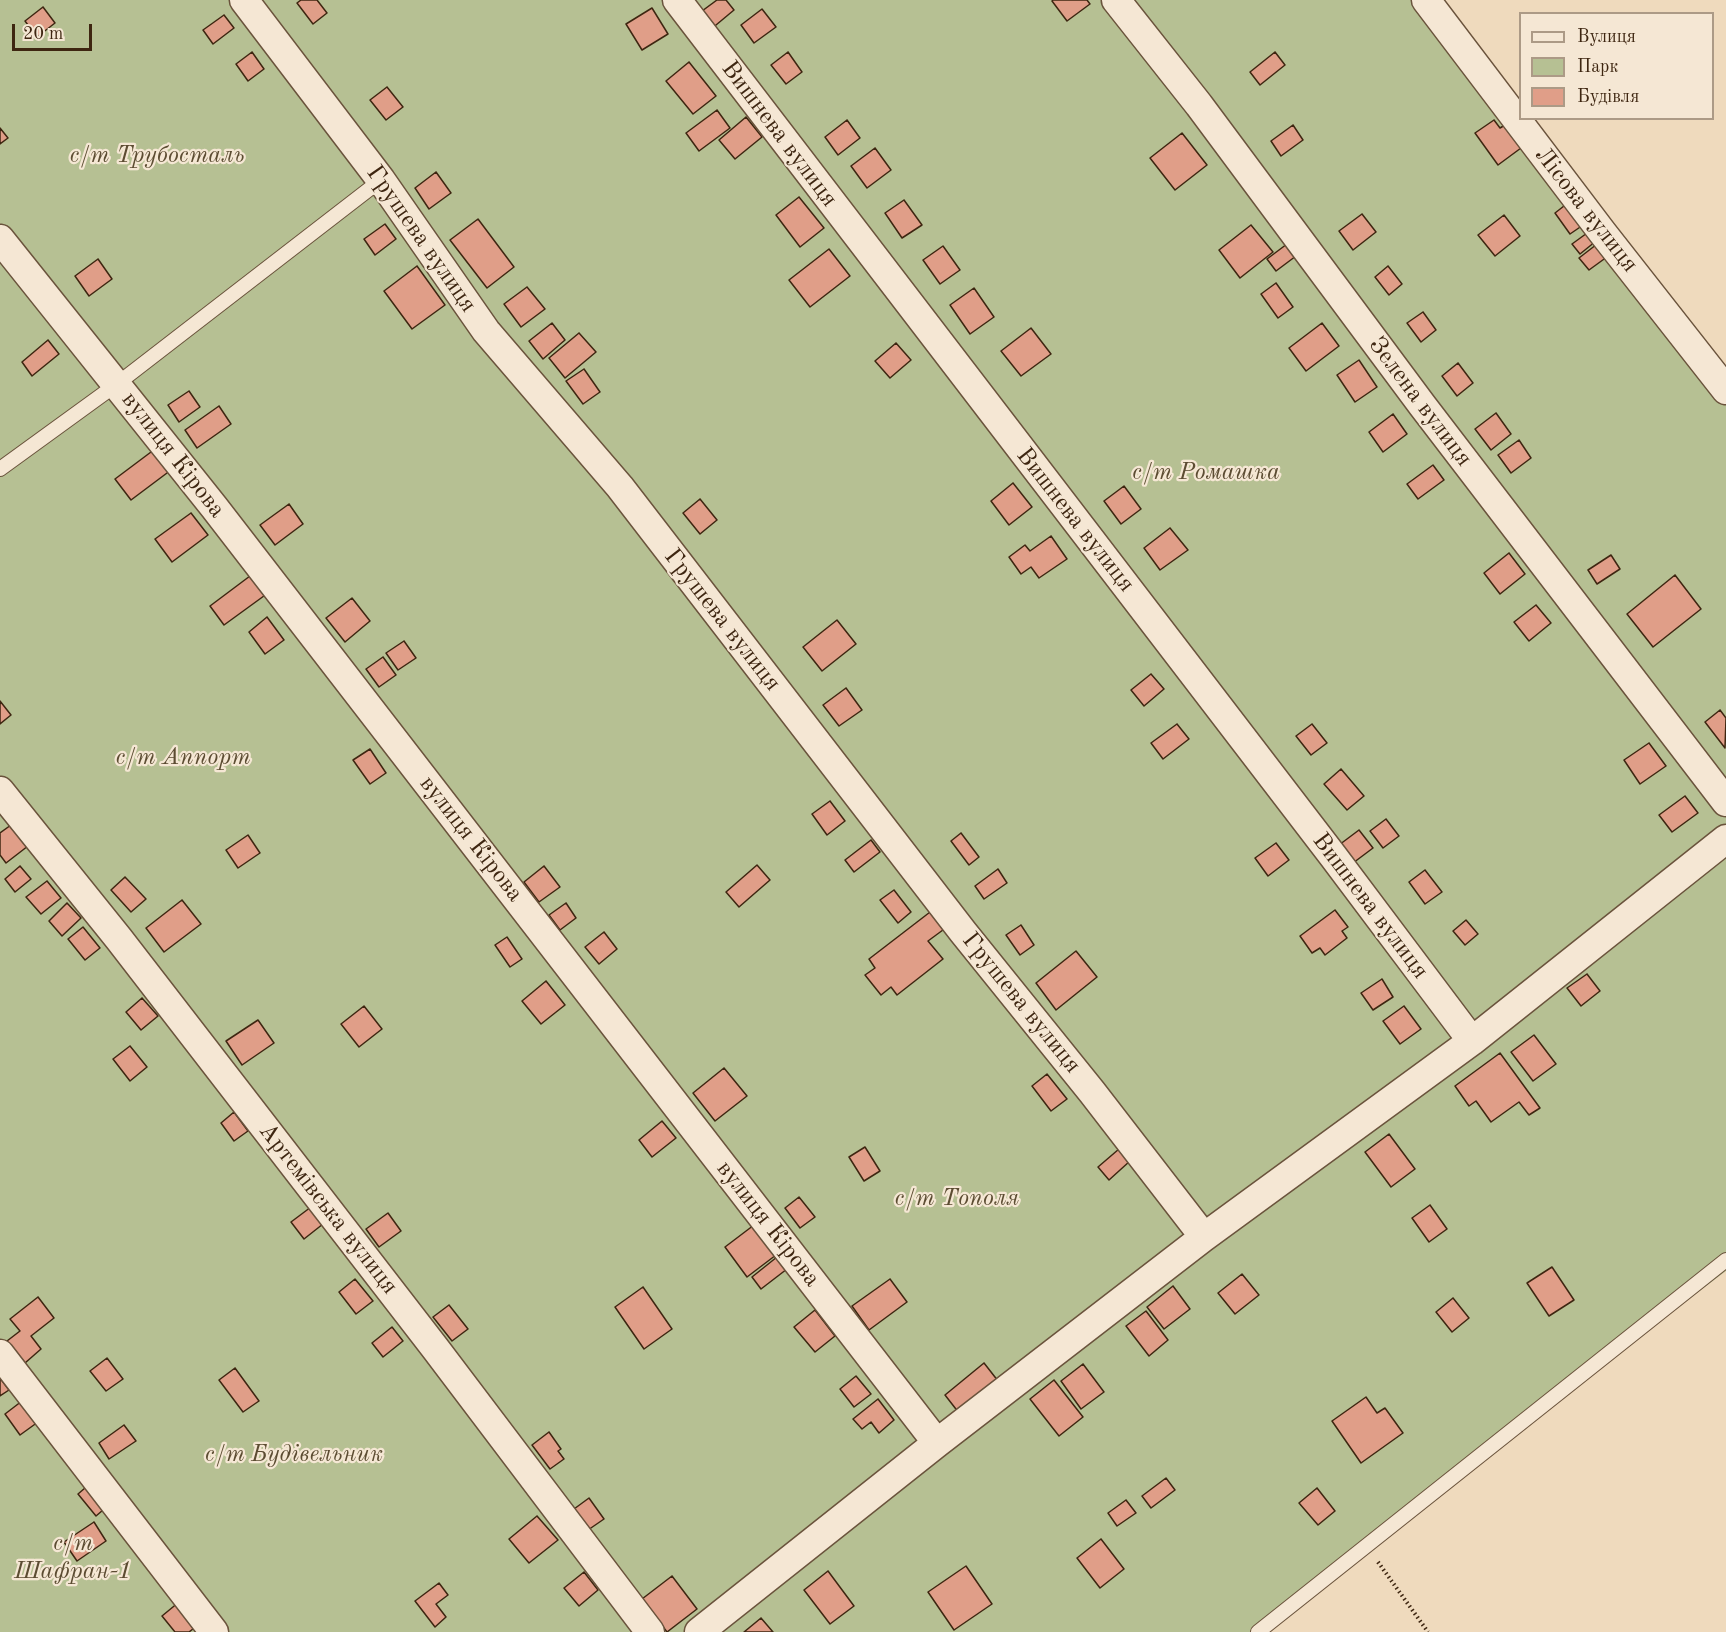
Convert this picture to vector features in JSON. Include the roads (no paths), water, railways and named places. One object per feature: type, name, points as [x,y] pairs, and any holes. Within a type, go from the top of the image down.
[{"type":"street","name":"Грушева вулиця","points":[[244,0],[381,180],[486,331],[620,487],[963,932],[1092,1092],[1204,1237]]},
{"type":"street","name":"Вишнева вулиця","points":[[676,0],[1472,1041]]},
{"type":"street","name":"Зелена вулиця","points":[[1116,0],[1199,105],[1422,405],[1726,802]]},
{"type":"street","name":"Лісова вулиця","points":[[1426,0],[1595,223],[1726,390]]},
{"type":"street","name":"вулиця Кірова","points":[[0,239],[236,535],[937,1443]]},
{"type":"street","name":"Артемівська вулиця","points":[[0,791],[119,939],[378,1274],[650,1632]]},
{"type":"street","points":[[699,1632],[937,1443],[1204,1237],[1472,1041],[1726,839]]},
{"type":"street","points":[[0,1354],[214,1632]]},
{"type":"lane","points":[[0,469],[117,384],[381,180]]},
{"type":"lane","points":[[1257,1632],[1726,1260]]},
{"type":"park label","name":"с/т Трубосталь","points":[[157,156]]},
{"type":"park label","name":"с/т Ромашка","points":[[1206,473]]},
{"type":"park label","name":"с/т Аппорт","points":[[183,758]]},
{"type":"park label","name":"с/т Тополя","points":[[957,1199]]},
{"type":"park label","name":"с/т Будівельник","points":[[294,1455]]},
{"type":"park label","name":"с/т Шафран-1","points":[[73,1558]]}]
